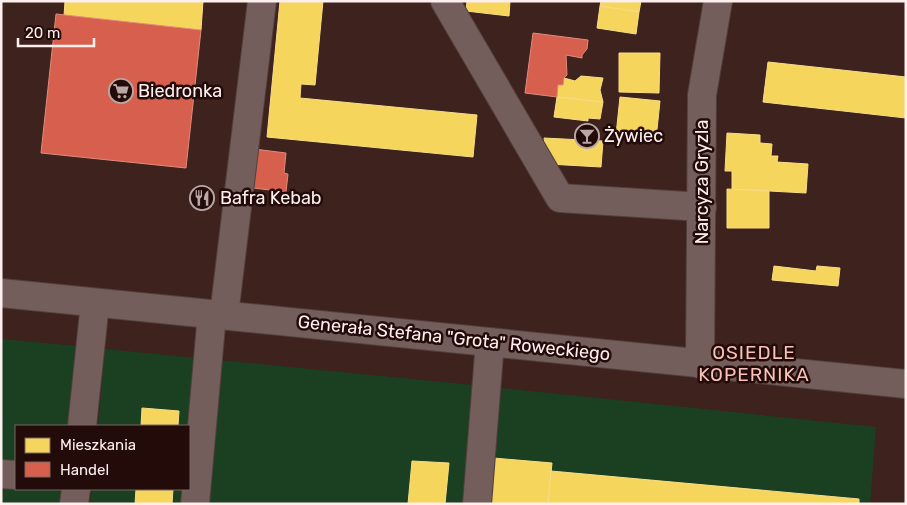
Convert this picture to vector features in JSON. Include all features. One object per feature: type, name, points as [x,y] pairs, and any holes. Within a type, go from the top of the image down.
[{"type":"street","points":[[195,504],[218,315],[262,1]]},
{"type":"street","points":[[446,1],[560,198],[702,207]]},
{"type":"street","name":"Narcyza Gryzla","points":[[700,364],[702,95],[718,1]]},
{"type":"street","name":"Generała Stefana \"Grota\" Roweckiego","points":[[1,293],[906,384]]},
{"type":"street","points":[[82,425],[95,303]]},
{"type":"street","points":[[477,504],[490,342]]},
{"type":"street","points":[[1,474],[15,475]]},
{"type":"street","points":[[74,504],[76,490]]},
{"type":"green space","points":[[1,339],[77,346],[70,425],[15,425],[15,490],[64,490],[63,504],[1,504]]},
{"type":"green space","points":[[105,349],[876,427],[870,504],[90,504],[92,490],[190,490],[190,425],[98,425]]},
{"type":"building: Mieszkania","points":[[65,1],[203,1],[201,30],[64,16]]},
{"type":"building: Mieszkania","points":[[280,1],[323,1],[315,85],[301,84],[300,98],[477,115],[473,157],[267,137]]},
{"type":"building: Mieszkania","points":[[467,1],[510,1],[509,16],[466,11]]},
{"type":"building: Mieszkania","points":[[601,1],[641,1],[639,12],[600,6]]},
{"type":"building: Mieszkania","points":[[600,6],[639,12],[636,34],[597,28]]},
{"type":"building: Mieszkania","points":[[619,53],[660,53],[659,93],[619,92]]},
{"type":"building: Mieszkania","points":[[768,62],[906,77],[906,118],[763,102]]},
{"type":"building: Mieszkania","points":[[581,76],[603,78],[600,90],[603,102],[557,97],[558,85],[563,85],[564,78],[575,81]]},
{"type":"building: Mieszkania","points":[[557,97],[603,102],[600,119],[588,118],[588,121],[554,117]]},
{"type":"building: Mieszkania","points":[[620,97],[660,101],[656,139],[616,135]]},
{"type":"building: Mieszkania","points":[[727,133],[760,135],[760,143],[772,144],[771,156],[778,156],[777,162],[808,164],[806,193],[732,189],[732,171],[725,171]]},
{"type":"building: Mieszkania","points":[[544,138],[603,141],[601,167],[548,164]]},
{"type":"building: Mieszkania","points":[[727,189],[769,191],[769,228],[727,228]]},
{"type":"building: Mieszkania","points":[[774,266],[816,271],[817,266],[840,268],[838,286],[772,280]]},
{"type":"building: Mieszkania","points":[[142,408],[179,411],[178,425],[141,425]]},
{"type":"building: Mieszkania","points":[[493,458],[552,463],[548,504],[489,504]]},
{"type":"building: Mieszkania","points":[[412,461],[449,463],[445,504],[408,504]]},
{"type":"building: Mieszkania","points":[[551,471],[859,499],[859,504],[548,504]]},
{"type":"building: Mieszkania","points":[[136,490],[173,490],[172,504],[135,504]]},
{"type":"building: Handel","name":"Biedronka","points":[[56,14],[201,30],[186,168],[41,153]]},
{"type":"building: Handel","points":[[533,33],[588,40],[587,49],[582,58],[566,55],[567,75],[564,78],[563,85],[558,85],[557,97],[525,93]]},
{"type":"building: Handel","points":[[254,149],[286,153],[284,173],[288,174],[286,192],[245,187]]},
{"type":"place","name":"Biedronka","points":[[121,91]]},
{"type":"place","name":"Żywiec","points":[[587,136]]},
{"type":"place","name":"Bafra Kebab","points":[[202,198]]},
{"type":"district","name":"OSIEDLE KOPERNIKA","points":[[754,363]]}]
